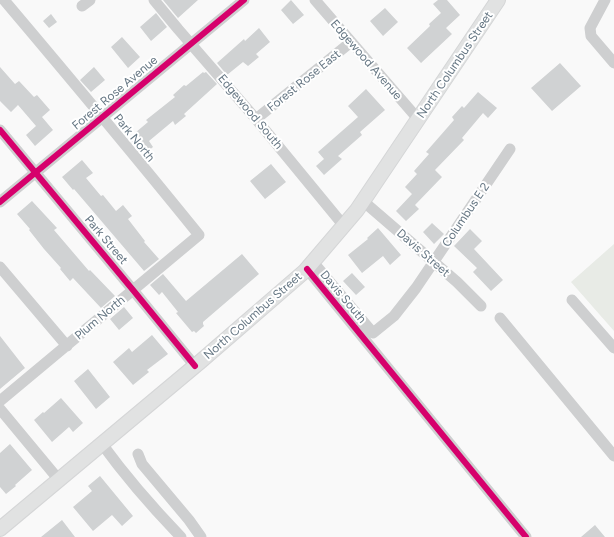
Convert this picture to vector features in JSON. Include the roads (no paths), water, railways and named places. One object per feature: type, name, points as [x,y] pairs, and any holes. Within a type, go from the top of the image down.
[{"type":"main road","name":"North Columbus Street","points":[[0,529],[195,366],[290,285],[310,265],[344,226],[363,201],[498,0]]},
{"type":"street","name":"Park North","points":[[4,0],[200,235]]},
{"type":"street","name":"Edgewood South","points":[[154,0],[256,119],[344,226]]},
{"type":"street","name":"Forest Rose Avenue","points":[[0,202],[244,0]]},
{"type":"street","name":"Edgewood Avenue","points":[[315,0],[418,119]]},
{"type":"street","points":[[606,0],[590,28],[591,36],[614,63]]},
{"type":"street","name":"Forest Rose East","points":[[256,119],[351,42]]},
{"type":"street","name":"Park Street","points":[[0,130],[195,366]]},
{"type":"street","name":"Columbus E 2","points":[[373,333],[394,316],[416,288],[510,149]]},
{"type":"street","name":"Davis Street","points":[[363,201],[457,282],[481,306]]},
{"type":"street","name":"Plum North","points":[[0,401],[200,235]]},
{"type":"street","points":[[310,265],[526,537]]},
{"type":"street","name":"Davis South","points":[[310,265],[373,333]]},
{"type":"street","points":[[0,267],[67,346]]},
{"type":"street","points":[[572,300],[614,348]]},
{"type":"street","points":[[500,318],[614,456]]},
{"type":"street","points":[[0,409],[59,480]]},
{"type":"street","points":[[102,444],[141,493],[181,537]]},
{"type":"street","points":[[138,454],[142,464],[202,537]]}]
